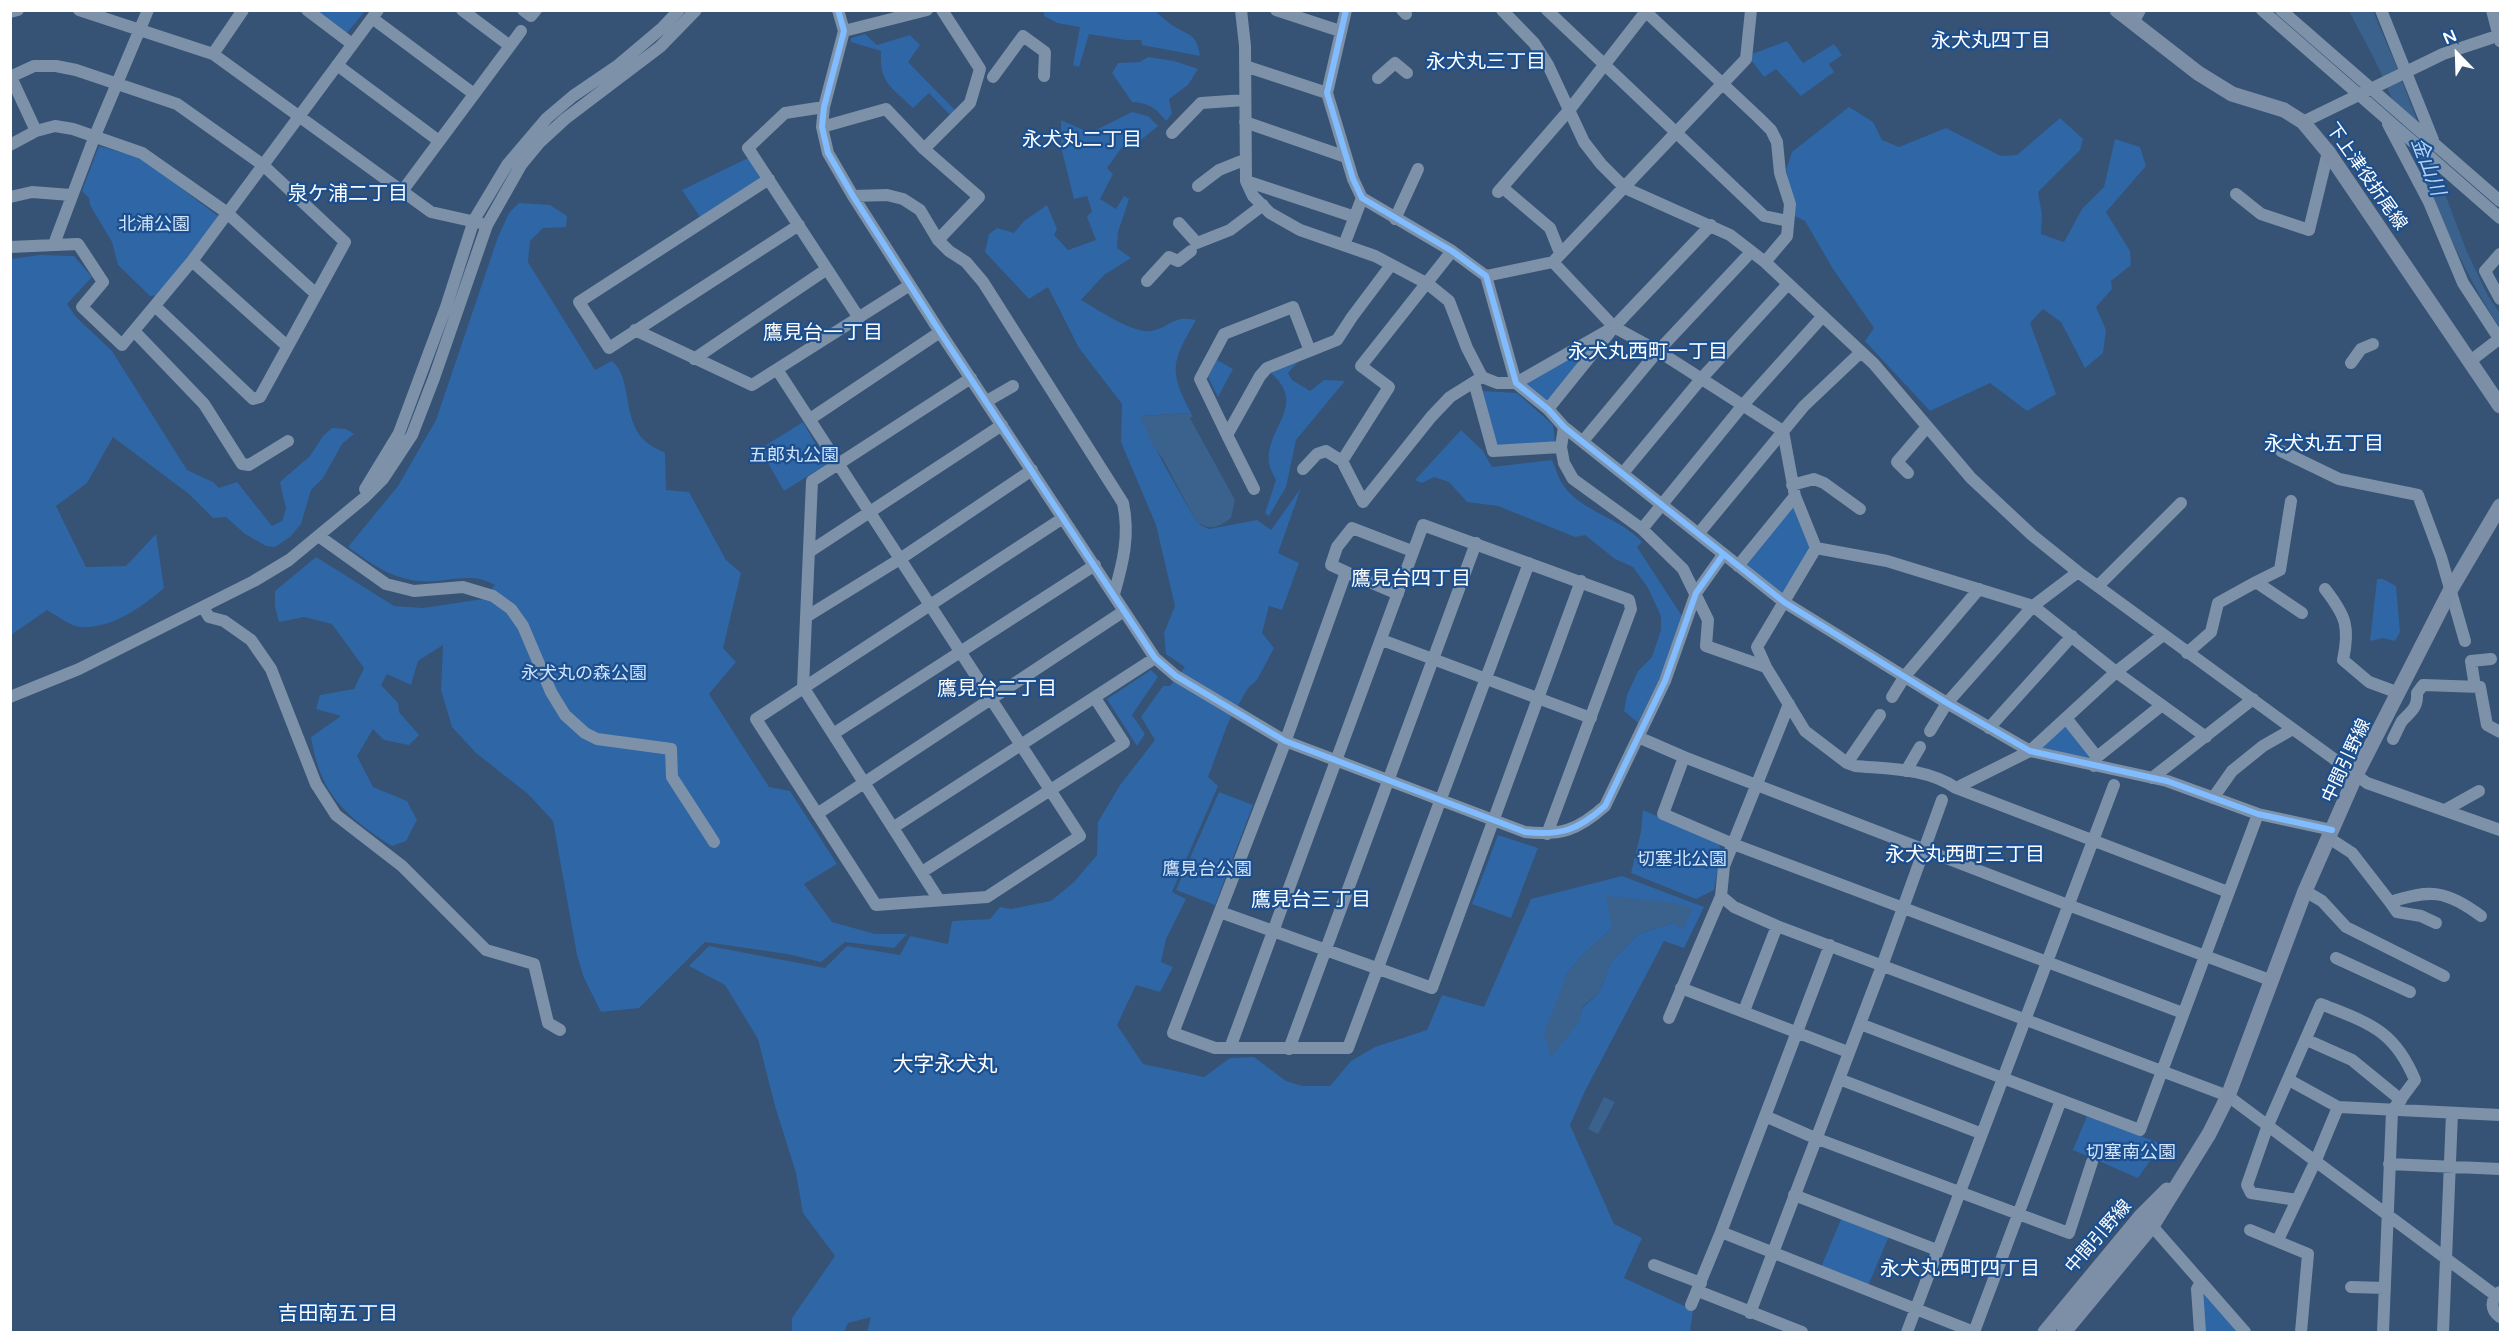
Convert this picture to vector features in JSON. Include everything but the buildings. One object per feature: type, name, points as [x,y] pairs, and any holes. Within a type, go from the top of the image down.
[{"type":"main road","name":"下上津役折尾線","points":[[2117,10],[2137,16],[2198,73],[2232,94],[2284,110],[2303,122],[2328,152],[2500,406]]},
{"type":"main road","name":"中間引野線","points":[[2064,1332],[2152,1226],[2228,1096],[2305,891],[2356,776],[2396,692],[2451,589],[2500,506]]},
{"type":"main road","name":"中間引野線","points":[[2045,1332],[2141,1216],[2186,1171]]},
{"type":"street","points":[[10,12],[18,10]]},
{"type":"street","points":[[79,10],[213,54],[431,212],[474,220],[487,225]]},
{"type":"street","points":[[54,244],[71,195],[148,10]]},
{"type":"street","points":[[213,54],[243,10]]},
{"type":"street","points":[[308,10],[352,44]]},
{"type":"street","points":[[462,10],[510,46]]},
{"type":"street","points":[[523,10],[531,16],[536,10]]},
{"type":"street","points":[[337,523],[365,489],[399,433],[446,307],[474,220],[507,165],[547,118],[573,96],[617,66],[662,28],[679,10]]},
{"type":"street","points":[[10,697],[79,669],[203,608],[280,566],[337,523],[382,479],[412,435],[435,378],[487,225],[521,165],[540,142],[573,113],[660,47],[696,10]]},
{"type":"street","points":[[838,10],[844,31],[824,107],[822,127],[828,153],[940,332],[1155,658],[1176,676],[1285,741],[1389,782],[1525,832],[1547,834],[1571,830],[1605,806],[1665,681],[1696,593],[1723,555]]},
{"type":"street","points":[[844,31],[927,10]]},
{"type":"street","points":[[924,149],[970,103],[980,69],[942,10]]},
{"type":"street","points":[[1241,10],[1245,66],[1244,160],[1246,181],[1253,196],[1270,213],[1300,230],[1375,255],[1428,284],[1449,301],[1478,379],[1493,451],[1561,447]]},
{"type":"street","points":[[1275,10],[1340,31]]},
{"type":"street","points":[[1346,10],[1327,93],[1353,179],[1362,198],[1452,251],[1486,276],[1516,383],[1548,409],[1564,427],[1784,602],[1989,728],[2030,751],[2095,761],[2167,781],[2258,814],[2330,834],[2352,853],[2397,912],[2421,916],[2436,923]]},
{"type":"street","points":[[1502,10],[1534,43],[1548,65],[1584,142],[1601,164],[1625,188],[1730,235],[1765,262],[1861,352],[1984,491],[2032,535],[2187,653],[2253,699],[2291,730],[2367,783],[2500,830]]},
{"type":"street","points":[[1547,10],[1764,216],[1788,221]]},
{"type":"street","points":[[1486,276],[1556,257],[1625,188],[1746,59],[1751,10]]},
{"type":"street","points":[[2262,10],[2361,95],[2436,146],[2500,201]]},
{"type":"street","points":[[2281,10],[2377,88],[2463,283],[2500,340],[2469,362]]},
{"type":"street","points":[[2381,10],[2436,146]]},
{"type":"street","points":[[2303,122],[2443,54],[2500,37],[2492,10]]},
{"type":"street","points":[[1765,262],[1786,236],[1790,204],[1780,173],[1777,142],[1771,130],[1646,11],[1570,109],[1501,190],[1550,228],[1556,257],[1614,327],[1658,351],[1783,431],[1794,490],[1816,548]]},
{"type":"street","points":[[10,247],[78,244],[103,282],[82,308],[122,345],[192,261],[226,212],[375,14],[474,94]]},
{"type":"street","points":[[403,190],[521,31]]},
{"type":"street","points":[[993,77],[1023,36],[1045,52],[1044,76]]},
{"type":"street","points":[[1378,78],[1395,63],[1407,73]]},
{"type":"street","points":[[337,65],[439,141]]},
{"type":"street","points":[[36,131],[11,76],[34,66],[56,66],[76,70],[177,104],[262,165],[345,242],[260,397],[253,399],[156,307]]},
{"type":"street","points":[[1245,66],[1327,93]]},
{"type":"street","points":[[1172,133],[1201,103],[1245,100]]},
{"type":"street","points":[[824,107],[785,113],[748,148],[859,318]]},
{"type":"street","points":[[822,127],[886,109],[924,149],[979,197],[938,240]]},
{"type":"street","points":[[2387,111],[2402,132],[2500,218]]},
{"type":"street","points":[[1245,122],[1346,157]]},
{"type":"street","points":[[10,145],[36,131],[55,126],[73,129],[142,153],[226,212],[316,294]]},
{"type":"street","points":[[2236,194],[2260,214],[2308,230],[2328,152]]},
{"type":"street","points":[[1198,186],[1219,170],[1244,160]]},
{"type":"street","points":[[1395,219],[1418,169]]},
{"type":"street","points":[[769,179],[579,302],[609,348],[798,225]]},
{"type":"street","points":[[1246,181],[1355,217]]},
{"type":"street","points":[[10,197],[32,192],[71,195]]},
{"type":"street","points":[[853,196],[888,195],[903,198],[920,210],[938,240],[949,251],[966,262],[983,282],[1123,504],[1127,522],[1126,547],[1114,594]]},
{"type":"street","points":[[1344,246],[1362,198]]},
{"type":"street","points":[[1179,223],[1197,243],[1230,230],[1263,205]]},
{"type":"street","points":[[1548,409],[1614,327],[1711,225]]},
{"type":"street","points":[[1147,281],[1170,257],[1178,261],[1191,251]]},
{"type":"street","points":[[1342,461],[1389,387],[1361,366],[1452,251]]},
{"type":"street","points":[[1583,441],[1658,351],[1751,252]]},
{"type":"street","points":[[2500,254],[2485,271],[2500,299]]},
{"type":"street","points":[[192,261],[287,346]]},
{"type":"street","points":[[1227,435],[1260,376],[1267,368],[1337,340],[1391,265]]},
{"type":"street","points":[[694,359],[827,269]]},
{"type":"street","points":[[1623,473],[1701,379],[1788,284]]},
{"type":"street","points":[[635,330],[752,385],[778,371],[910,285]]},
{"type":"street","points":[[1254,489],[1200,379],[1224,334],[1293,307],[1310,351]]},
{"type":"street","points":[[1642,529],[1743,405],[1823,316]]},
{"type":"street","points":[[1303,469],[1317,454],[1326,451],[1342,461],[1363,502],[1431,417],[1450,397],[1478,379],[1516,383],[1614,327]]},
{"type":"street","points":[[135,332],[204,404],[242,464],[249,465],[288,441]]},
{"type":"street","points":[[810,419],[940,332]]},
{"type":"street","points":[[2351,363],[2361,349],[2373,344]]},
{"type":"street","points":[[1699,533],[1804,406],[1861,352]]},
{"type":"street","points":[[778,371],[810,419],[930,606],[1080,836],[987,897],[876,905],[756,719],[803,687],[930,606],[1063,518]]},
{"type":"street","points":[[939,900],[803,687],[812,481],[971,378]]},
{"type":"street","points":[[987,401],[1013,386]]},
{"type":"street","points":[[809,552],[1002,425]]},
{"type":"street","points":[[1564,427],[1561,447],[1564,463],[1573,479],[1642,529],[1683,569],[1708,620],[1706,646],[1766,666]]},
{"type":"street","points":[[1908,473],[1897,462],[1927,427]]},
{"type":"street","points":[[2281,451],[2339,479],[2418,495],[2451,589],[2465,641]]},
{"type":"street","points":[[806,617],[900,559],[1032,470]]},
{"type":"street","points":[[1738,566],[1794,490],[1814,479],[1824,483],[1860,509]]},
{"type":"street","points":[[2187,653],[2211,632],[2218,603],[2280,570],[2291,501]]},
{"type":"street","points":[[2098,586],[2181,502]]},
{"type":"street","points":[[1230,1048],[1423,525],[1629,600],[1631,609],[1547,834]]},
{"type":"street","points":[[1398,594],[1331,565],[1337,547],[1352,528],[1412,551]]},
{"type":"street","points":[[320,537],[386,584],[414,591],[463,586],[493,596],[511,609],[523,626],[551,692],[565,715],[585,733],[597,739],[671,749],[672,777],[714,842]]},
{"type":"street","points":[[1289,1049],[1476,543]]},
{"type":"street","points":[[1816,548],[1887,561],[2033,606],[2116,672],[2206,737]]},
{"type":"street","points":[[1816,548],[1757,647],[1805,731],[1847,763],[1855,766],[1923,773],[1956,788],[2228,892]]},
{"type":"street","points":[[1346,572],[1285,741],[1173,1033],[1215,1048],[1348,1048],[1529,562]]},
{"type":"street","points":[[833,734],[1095,565]]},
{"type":"street","points":[[1930,730],[1947,703],[2033,606],[2078,572]]},
{"type":"street","points":[[1220,912],[1432,988],[1581,581]]},
{"type":"street","points":[[2256,582],[2302,612]]},
{"type":"street","points":[[1892,697],[1905,676],[1978,589]]},
{"type":"street","points":[[2325,590],[2336,603],[2348,634],[2343,660],[2369,682],[2396,692]]},
{"type":"street","points":[[203,608],[209,616],[224,621],[251,640],[271,669],[316,784],[336,815],[402,866],[486,950],[534,964],[548,1023],[560,1030]]},
{"type":"street","points":[[817,814],[1124,611]]},
{"type":"street","points":[[1956,788],[2030,751],[2116,672],[2163,635]]},
{"type":"street","points":[[1989,728],[2072,636]]},
{"type":"street","points":[[1382,640],[1591,718]]},
{"type":"street","points":[[894,828],[1155,658]]},
{"type":"street","points":[[2475,687],[2471,661],[2491,659]]},
{"type":"street","points":[[2393,739],[2403,721],[2413,713],[2418,700],[2417,693],[2423,685],[2480,687],[2487,725],[2500,732]]},
{"type":"street","points":[[922,872],[1051,792],[1124,743],[1095,698]]},
{"type":"street","points":[[2152,778],[2253,699]]},
{"type":"street","points":[[1669,1018],[1721,896],[1724,866],[1789,704]]},
{"type":"street","points":[[2095,761],[2162,705]]},
{"type":"street","points":[[1847,763],[1880,715]]},
{"type":"street","points":[[2066,718],[2095,761]]},
{"type":"street","points":[[2212,798],[2232,771],[2263,746],[2291,730]]},
{"type":"street","points":[[1638,737],[1922,849],[2270,980]]},
{"type":"street","points":[[1906,771],[1920,747]]},
{"type":"street","points":[[1684,757],[1663,814],[1733,844],[2183,1013]]},
{"type":"street","points":[[1906,1332],[2114,785]]},
{"type":"street","points":[[2445,810],[2479,791]]},
{"type":"street","points":[[1750,1313],[1882,966],[1922,849],[1942,800]]},
{"type":"street","points":[[1860,1024],[2140,1130],[2258,814]]},
{"type":"street","points":[[2305,891],[2322,901],[2346,927],[2444,976]]},
{"type":"street","points":[[2390,902],[2428,892],[2461,901],[2481,916]]},
{"type":"street","points":[[1721,896],[1734,907],[1777,926],[2228,1096],[2446,1258],[2498,1293],[2492,1305],[2500,1317]]},
{"type":"street","points":[[1744,1011],[1777,926]]},
{"type":"street","points":[[1691,1305],[1721,1233],[1830,945]]},
{"type":"street","points":[[2336,958],[2410,992]]},
{"type":"street","points":[[1681,988],[1848,1052]]},
{"type":"street","points":[[2298,1200],[2251,1193],[2247,1185],[2268,1125],[2321,1004],[2376,1026],[2405,1056],[2415,1080],[2392,1111],[2383,1332]]},
{"type":"street","points":[[2307,1040],[2352,1060],[2401,1100]]},
{"type":"street","points":[[1839,1079],[1980,1133]]},
{"type":"street","points":[[2289,1080],[2338,1107],[2500,1115]]},
{"type":"street","points":[[1721,1233],[1974,1332],[2061,1100]]},
{"type":"street","points":[[2278,1240],[2338,1107]]},
{"type":"street","points":[[2443,1332],[2452,1113]]},
{"type":"street","points":[[1765,1116],[1815,1138],[2069,1233],[2092,1162]]},
{"type":"street","points":[[2390,1164],[2500,1169]]},
{"type":"street","points":[[1794,1195],[1937,1250]]},
{"type":"street","points":[[2152,1226],[2245,1332]]},
{"type":"street","points":[[2250,1230],[2308,1254],[2301,1332]]},
{"type":"street","points":[[1654,1265],[1750,1313],[1802,1332]]},
{"type":"street","points":[[2200,1332],[2197,1289],[2201,1282]]},
{"type":"street","points":[[2351,1288],[2385,1288]]},
{"type":"green space","points":[[314,11],[365,11],[346,34]]},
{"type":"green space","points":[[1044,11],[1155,11],[1195,40],[1200,56],[1142,45],[1141,40],[1089,34],[1079,67],[1073,65],[1080,27],[1057,23],[1044,16]]},
{"type":"green space","points":[[865,34],[877,45],[910,35],[920,45],[908,62],[955,110],[950,115],[929,93],[913,108],[888,84],[882,71],[881,51],[851,42],[851,38]]},
{"type":"green space","points":[[1787,41],[1803,63],[1834,44],[1842,55],[1829,64],[1834,72],[1801,96],[1776,69],[1764,77],[1752,61],[1752,54]]},
{"type":"green space","points":[[1148,57],[1174,61],[1198,69],[1188,85],[1169,99],[1172,114],[1166,121],[1152,107],[1132,102],[1112,73],[1118,63],[1140,62]]},
{"type":"green space","points":[[1849,107],[1873,122],[1882,140],[1899,147],[1946,128],[2001,156],[2017,155],[2060,118],[2083,139],[2080,150],[2038,192],[2042,215],[2041,234],[2064,242],[2082,209],[2104,187],[2115,139],[2140,147],[2146,166],[2106,212],[2130,251],[2131,265],[2111,281],[2112,289],[2096,307],[2106,330],[2103,353],[2085,368],[2061,322],[2043,309],[2030,323],[2056,394],[2027,411],[1990,383],[1930,411],[1865,341],[1874,328],[1833,269],[1805,221],[1795,216],[1786,170],[1792,152]]},
{"type":"green space","points":[[1132,112],[1148,116],[1158,126],[1136,144],[1122,147],[1107,168],[1113,174],[1100,199],[1116,209],[1124,196],[1129,199],[1118,232],[1117,248],[1131,258],[1104,275],[1081,300],[1115,320],[1143,331],[1158,329],[1176,320],[1196,320],[1182,346],[1176,366],[1179,386],[1191,413],[1141,416],[1159,455],[1195,519],[1209,529],[1257,520],[1271,530],[1301,488],[1278,553],[1299,563],[1282,610],[1269,606],[1262,633],[1274,648],[1257,680],[1248,688],[1228,723],[1208,777],[1218,786],[1172,892],[1186,899],[1166,939],[1161,962],[1173,967],[1160,992],[1136,985],[1117,1025],[1143,1064],[1204,1077],[1230,1058],[1254,1057],[1286,1081],[1302,1086],[1330,1086],[1351,1061],[1375,1047],[1427,1030],[1442,995],[1484,1007],[1531,899],[1622,876],[1704,907],[1684,948],[1664,941],[1585,1091],[1570,1125],[1614,1224],[1642,1238],[1624,1278],[1693,1310],[1690,1332],[867,1332],[871,1317],[848,1323],[844,1332],[792,1332],[792,1318],[835,1256],[803,1213],[796,1173],[775,1106],[758,1039],[725,985],[689,966],[709,946],[825,968],[847,946],[900,955],[910,936],[948,944],[952,921],[990,919],[1000,907],[1011,909],[1051,901],[1074,882],[1097,855],[1098,822],[1120,785],[1155,740],[1141,717],[1163,686],[1170,686],[1185,667],[1166,654],[1164,633],[1175,606],[1156,525],[1121,442],[1122,404],[1079,348],[1048,287],[1029,299],[985,252],[989,234],[997,228],[1014,233],[1024,221],[1047,205],[1057,229],[1054,235],[1068,250],[1096,240],[1087,217],[1092,211],[1087,196],[1074,199],[1061,147],[1061,120],[1090,133]],"holes":[[[1693,908],[1673,923],[1638,934],[1611,962],[1599,993],[1583,1007],[1578,1022],[1551,1056],[1567,974],[1582,956],[1612,928]]]},
{"type":"green space","name":"北浦公園","points":[[99,146],[141,158],[218,216],[160,295],[150,296],[118,265],[112,242],[90,205],[89,198],[82,191]]},
{"type":"green space","points":[[748,158],[760,178],[700,217],[682,190]]},
{"type":"green space","name":"永犬丸の森公園","points":[[519,203],[550,205],[567,216],[566,227],[543,228],[530,241],[528,262],[595,370],[612,361],[618,368],[638,432],[647,443],[665,453],[666,490],[689,492],[726,560],[741,573],[723,648],[736,662],[709,694],[769,787],[790,791],[837,864],[804,884],[832,922],[875,934],[907,934],[894,948],[845,942],[821,962],[787,954],[705,942],[639,1008],[601,1012],[584,978],[577,955],[553,821],[528,794],[476,753],[452,727],[441,690],[443,645],[418,661],[411,685],[387,674],[381,685],[398,703],[399,712],[419,735],[409,745],[384,740],[373,729],[357,756],[373,787],[407,801],[417,820],[406,841],[392,846],[375,835],[348,813],[328,789],[315,757],[311,737],[341,716],[316,709],[320,695],[354,689],[364,668],[332,624],[304,617],[279,622],[275,607],[275,591],[316,557],[394,606],[423,608],[483,599],[495,585],[476,578],[428,581],[407,579],[381,569],[348,547],[398,486],[436,420],[498,237],[509,213]]},
{"type":"green space","points":[[40,255],[74,256],[92,277],[67,304],[76,317],[112,351],[187,470],[213,482],[219,488],[237,482],[272,526],[282,521],[286,509],[280,482],[310,456],[323,436],[332,428],[346,429],[354,434],[342,444],[323,478],[311,490],[301,524],[290,537],[275,547],[266,546],[245,534],[226,517],[213,518],[189,494],[113,437],[87,483],[56,506],[86,567],[126,566],[156,534],[164,588],[115,621],[92,627],[80,627],[47,610],[11,635],[11,259]]},
{"type":"green space","points":[[1597,341],[1547,403],[1522,383]]},
{"type":"green space","points":[[1217,360],[1233,369],[1218,397],[1208,377]]},
{"type":"green space","points":[[1298,362],[1288,373],[1292,380],[1310,391],[1324,380],[1345,381],[1296,440],[1286,487],[1269,516],[1265,513],[1276,480],[1270,467],[1269,454],[1282,419],[1286,397],[1282,385],[1271,373]]},
{"type":"green space","points":[[1482,391],[1517,393],[1553,425],[1555,442],[1498,447]]},
{"type":"green space","name":"五郎丸公園","points":[[803,422],[827,464],[784,491],[760,449]]},
{"type":"green space","points":[[1461,430],[1483,451],[1492,467],[1552,460],[1560,480],[1572,495],[1623,527],[1642,542],[1637,547],[1682,616],[1666,665],[1638,723],[1624,711],[1627,695],[1638,671],[1652,657],[1661,630],[1661,616],[1648,588],[1633,567],[1615,559],[1585,535],[1575,537],[1498,506],[1467,502],[1449,482],[1434,477],[1422,483],[1415,480]]},
{"type":"green space","points":[[1795,504],[1812,546],[1782,594],[1743,565]]},
{"type":"green space","points":[[2377,579],[2383,579],[2396,586],[2400,632],[2395,641],[2383,638],[2370,641]]},
{"type":"green space","points":[[1151,670],[1158,677],[1132,715],[1145,734],[1137,746],[1107,699]]},
{"type":"green space","points":[[2066,725],[2093,757],[2089,760],[2040,748]]},
{"type":"green space","name":"鷹見台公園","points":[[1219,792],[1253,805],[1215,905],[1176,890]]},
{"type":"green space","name":"切塞北公園","points":[[1643,810],[1718,842],[1721,849],[1714,890],[1696,899],[1631,873],[1641,832]]},
{"type":"green space","points":[[1498,835],[1538,848],[1511,918],[1472,904]]},
{"type":"green space","name":"切塞南公園","points":[[2087,1116],[2162,1144],[2138,1178],[2073,1150]]},
{"type":"green space","points":[[1842,1217],[1889,1236],[1868,1286],[1821,1267]]},
{"type":"green space","points":[[2204,1290],[2239,1332],[2203,1332],[2201,1297]]},
{"type":"water","name":"金山川","points":[[2349,11],[2373,11],[2398,70],[2467,252],[2488,296],[2500,313],[2500,328],[2482,299],[2451,238],[2380,71]]},
{"type":"water","points":[[1191,413],[1193,416],[1190,418],[1235,500],[1231,518],[1213,527],[1204,526],[1195,519],[1164,461],[1151,442],[1141,416]]},
{"type":"water","points":[[1606,896],[1668,902],[1693,908],[1682,930],[1673,923],[1638,934],[1611,962],[1599,993],[1583,1006],[1579,1022],[1551,1057],[1544,1034],[1567,974],[1582,956],[1612,928]]},
{"type":"water","points":[[1604,1097],[1615,1102],[1598,1134],[1588,1129]]},
{"type":"cycle path","points":[[838,10],[844,31],[824,107],[822,127],[828,153],[940,332],[1155,658],[1176,676],[1285,741],[1525,832],[1559,832],[1586,821],[1605,806],[1665,681],[1696,593],[1723,555]]},
{"type":"cycle path","points":[[1346,10],[1327,93],[1353,179],[1362,198],[1452,251],[1486,276],[1516,383],[1548,409],[1564,427],[1784,602],[1947,703],[2030,751],[2167,781],[2258,814],[2332,830]]},
{"type":"district","name":"永犬丸四丁目","points":[[1991,42]]},
{"type":"district","name":"永犬丸三丁目","points":[[1486,63]]},
{"type":"district","name":"永犬丸二丁目","points":[[1082,141]]},
{"type":"district","name":"泉ケ浦二丁目","points":[[348,195]]},
{"type":"district","name":"鷹見台一丁目","points":[[823,334]]},
{"type":"district","name":"永犬丸西町一丁目","points":[[1648,353]]},
{"type":"district","name":"永犬丸五丁目","points":[[2324,445]]},
{"type":"district","name":"鷹見台四丁目","points":[[1411,580]]},
{"type":"district","name":"鷹見台二丁目","points":[[997,690]]},
{"type":"district","name":"永犬丸西町三丁目","points":[[1965,856]]},
{"type":"district","name":"鷹見台三丁目","points":[[1311,901]]},
{"type":"district","name":"大字永犬丸","points":[[945,1065]]},
{"type":"district","name":"永犬丸西町四丁目","points":[[1960,1270]]},
{"type":"district","name":"吉田南五丁目","points":[[338,1315]]}]
